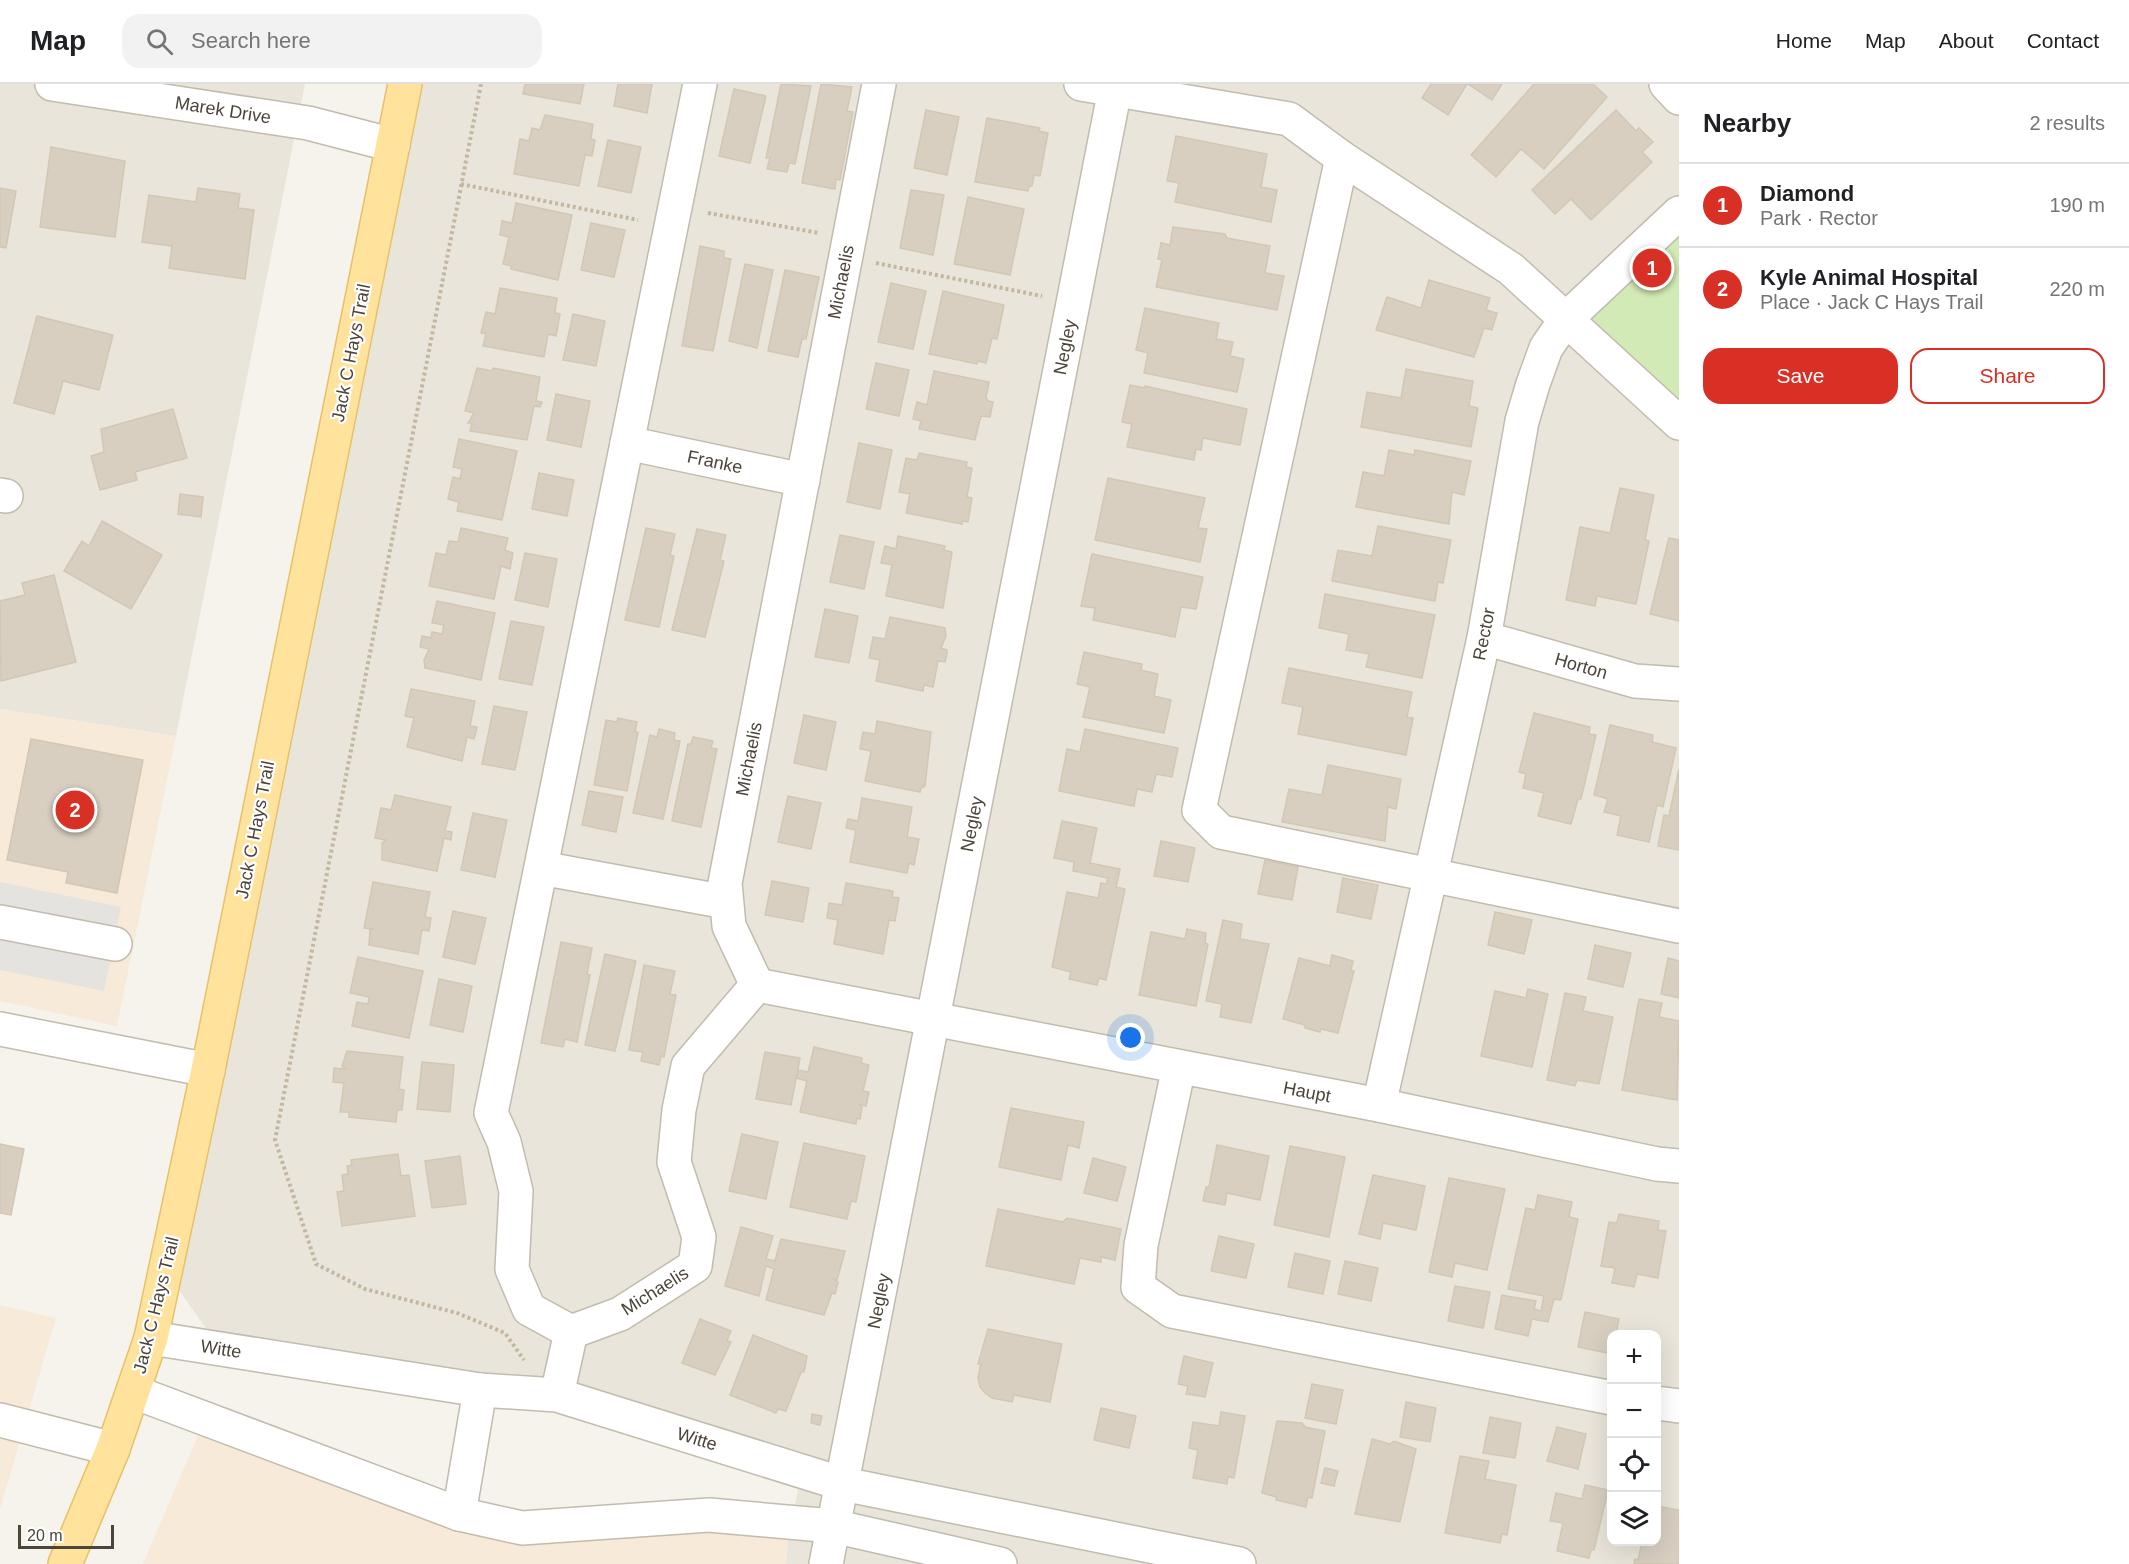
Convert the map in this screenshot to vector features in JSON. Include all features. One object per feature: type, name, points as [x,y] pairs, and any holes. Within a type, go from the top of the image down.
[{"type":"main road","name":"Jack C Hays Trail","points":[[65,1564],[113,1449],[151,1338],[208,1070],[405,84]]},
{"type":"street","name":"Marek Drive","points":[[52,84],[308,123],[393,145]]},
{"type":"street","points":[[559,1385],[572,1332],[528,1309],[512,1269],[516,1191],[504,1142],[491,1113],[700,84]]},
{"type":"street","name":"Michaelis","points":[[572,1332],[620,1314],[695,1266],[699,1237],[674,1162],[679,1110],[688,1066],[757,985],[729,926],[725,883],[879,84]]},
{"type":"street","points":[[1081,84],[1115,87],[1288,119],[1342,159],[1511,269],[1679,423]]},
{"type":"street","points":[[1666,84],[1679,98]]},
{"type":"street","name":"Negley","points":[[826,1564],[1115,87]]},
{"type":"street","points":[[1342,159],[1199,810],[1221,832],[1679,926]]},
{"type":"street","name":"Rector","points":[[1379,1105],[1484,638],[1522,421],[1546,348],[1566,319],[1679,213]]},
{"type":"street","name":"Franke","points":[[627,443],[803,480]]},
{"type":"street","name":"Horton","points":[[1484,638],[1635,681],[1679,684]]},
{"type":"street","points":[[541,868],[726,902]]},
{"type":"street","points":[[0,922],[115,944]]},
{"type":"street","name":"Haupt","points":[[757,985],[1379,1105],[1657,1164],[1679,1166]]},
{"type":"street","points":[[0,1029],[208,1070]]},
{"type":"street","points":[[1179,1067],[1141,1245],[1138,1287],[1172,1311],[1607,1397]]},
{"type":"street","name":"Witte","points":[[151,1338],[480,1390],[559,1385],[843,1484],[1239,1564]]},
{"type":"street","points":[[459,1514],[480,1390]]},
{"type":"street","points":[[134,1392],[459,1514],[522,1528],[709,1515],[833,1526],[1000,1564]]},
{"type":"street","points":[[1661,1404],[1679,1406]]},
{"type":"street","points":[[0,1420],[113,1449]]},
{"type":"path","points":[[481,84],[275,1140],[316,1264],[365,1289],[457,1313],[505,1333],[528,1365],[559,1385]]},
{"type":"path","points":[[461,184],[673,217],[847,248],[1073,302]]},
{"type":"shaded area","points":[[0,84],[305,84],[176,736],[0,709]]},
{"type":"shaded area","points":[[404,84],[1679,84],[1679,1564],[786,1564],[788,1539],[805,1455],[596,1389],[212,1337],[179,1290],[208,1070]]},
{"type":"shaded area","points":[[0,709],[176,736],[117,1026],[0,1001]]},
{"type":"shaded area","points":[[0,882],[121,907],[104,991],[0,970]]},
{"type":"shaded area","points":[[0,1305],[56,1318],[0,1509]]},
{"type":"shaded area","points":[[198,1435],[447,1527],[525,1541],[722,1528],[788,1539],[786,1564],[143,1564]]},
{"type":"green space","points":[[1679,217],[1679,419],[1571,319]]},
{"type":"building","points":[[525,84],[584,84],[580,104],[523,94]]},
{"type":"building","points":[[618,84],[652,84],[647,113],[614,106]]},
{"type":"building","points":[[781,84],[811,86],[795,164],[789,163],[787,172],[767,169],[770,158],[766,158]]},
{"type":"building","points":[[821,84],[852,87],[847,111],[853,112],[840,180],[836,179],[835,189],[802,183]]},
{"type":"building","points":[[1431,84],[1467,84],[1448,115],[1422,98]]},
{"type":"building","points":[[1468,84],[1502,84],[1492,100]]},
{"type":"building","points":[[1534,84],[1593,84],[1607,97],[1544,169],[1521,149],[1496,177],[1471,155]]},
{"type":"building","points":[[734,89],[766,96],[750,163],[719,156]]},
{"type":"building","points":[[926,110],[959,117],[947,175],[914,168]]},
{"type":"building","points":[[1616,110],[1636,131],[1639,128],[1653,142],[1642,152],[1652,162],[1591,220],[1571,199],[1555,214],[1532,190]]},
{"type":"building","points":[[545,115],[593,124],[591,139],[595,140],[592,156],[585,155],[579,186],[514,174],[520,139],[529,141],[532,128],[540,130]]},
{"type":"building","points":[[987,118],[1040,128],[1039,131],[1048,133],[1040,176],[1034,175],[1032,186],[1029,186],[1028,191],[975,182]]},
{"type":"building","points":[[1176,136],[1267,154],[1261,187],[1277,190],[1271,222],[1175,202],[1179,183],[1167,181]]},
{"type":"building","points":[[608,140],[641,147],[631,193],[598,186]]},
{"type":"building","points":[[51,147],[125,161],[115,237],[40,227]]},
{"type":"building","points":[[0,188],[16,191],[6,248],[0,247]]},
{"type":"building","points":[[198,188],[240,194],[238,208],[254,210],[245,279],[169,268],[172,246],[142,242],[149,195],[196,202]]},
{"type":"building","points":[[911,190],[944,195],[933,255],[900,248]]},
{"type":"building","points":[[968,197],[1024,209],[1010,275],[954,264]]},
{"type":"building","points":[[516,203],[572,215],[558,280],[511,269],[512,266],[503,264],[509,237],[500,235],[502,221],[512,223]]},
{"type":"building","points":[[591,223],[625,230],[614,277],[581,270]]},
{"type":"building","points":[[1173,227],[1225,234],[1227,238],[1270,246],[1265,273],[1284,276],[1277,310],[1156,287],[1162,260],[1158,259],[1161,243],[1170,245]]},
{"type":"building","points":[[700,246],[724,251],[724,258],[731,259],[713,351],[682,346]]},
{"type":"building","points":[[745,264],[773,270],[757,348],[729,341]]},
{"type":"building","points":[[785,270],[819,277],[806,339],[802,339],[798,357],[768,351]]},
{"type":"building","points":[[1429,280],[1490,298],[1486,310],[1497,313],[1492,330],[1484,328],[1474,357],[1376,330],[1387,297],[1421,308]]},
{"type":"building","points":[[891,283],[926,291],[913,349],[878,342]]},
{"type":"building","points":[[500,288],[557,298],[555,313],[560,314],[556,336],[548,334],[544,357],[483,346],[486,334],[481,333],[486,312],[495,314]]},
{"type":"building","points":[[943,291],[1004,305],[997,339],[992,338],[986,363],[978,361],[977,364],[929,354]]},
{"type":"building","points":[[1145,308],[1219,323],[1216,339],[1233,342],[1230,356],[1244,359],[1237,392],[1144,373],[1148,353],[1136,350]]},
{"type":"building","points":[[573,314],[605,321],[596,366],[563,360]]},
{"type":"building","points":[[37,316],[113,335],[99,390],[63,381],[54,414],[14,403]]},
{"type":"building","points":[[876,363],[909,370],[899,416],[866,409]]},
{"type":"building","points":[[477,368],[492,371],[493,368],[540,377],[536,401],[542,402],[540,407],[534,406],[527,440],[470,431],[472,423],[468,423],[474,413],[465,411]]},
{"type":"building","points":[[1406,369],[1473,381],[1469,406],[1478,408],[1471,447],[1361,427],[1367,392],[1401,398]]},
{"type":"building","points":[[934,371],[989,382],[986,397],[988,401],[993,402],[990,417],[981,416],[975,440],[919,429],[921,421],[913,419],[917,402],[927,405]]},
{"type":"building","points":[[1130,385],[1145,388],[1145,386],[1247,409],[1240,445],[1203,438],[1201,450],[1196,449],[1194,460],[1127,447],[1132,424],[1122,422]]},
{"type":"building","points":[[556,394],[590,401],[581,447],[547,440]]},
{"type":"building","points":[[173,409],[187,458],[135,472],[137,480],[100,490],[91,456],[104,452],[101,429]]},
{"type":"building","points":[[459,439],[517,451],[502,520],[457,511],[459,502],[448,499],[453,477],[460,479],[462,469],[453,467]]},
{"type":"building","points":[[859,443],[892,450],[880,509],[847,502]]},
{"type":"building","points":[[1389,450],[1414,455],[1415,450],[1471,461],[1464,495],[1452,492],[1449,524],[1356,507],[1363,472],[1384,476]]},
{"type":"building","points":[[919,453],[967,462],[966,467],[972,468],[967,497],[972,498],[968,522],[962,521],[962,524],[906,513],[910,494],[899,492],[906,458],[917,460]]},
{"type":"building","points":[[539,473],[574,480],[567,516],[532,509]]},
{"type":"building","points":[[1108,478],[1205,498],[1198,528],[1207,529],[1200,562],[1095,540]]},
{"type":"building","points":[[1620,488],[1654,495],[1645,540],[1649,541],[1636,604],[1597,596],[1595,606],[1566,600],[1580,527],[1610,533]]},
{"type":"building","points":[[180,494],[203,497],[201,517],[178,514]]},
{"type":"building","points":[[102,521],[162,555],[131,609],[64,571],[82,541],[89,546]]},
{"type":"building","points":[[1378,526],[1451,540],[1443,583],[1438,582],[1435,601],[1332,581],[1338,550],[1372,556]]},
{"type":"building","points":[[461,528],[508,538],[505,550],[513,553],[510,569],[501,566],[494,599],[429,586],[436,553],[446,555],[449,541],[458,542]]},
{"type":"building","points":[[646,528],[675,534],[670,555],[674,556],[659,627],[625,620]]},
{"type":"building","points":[[697,529],[726,535],[720,560],[724,561],[705,637],[672,630]]},
{"type":"building","points":[[840,535],[874,542],[864,589],[830,582]]},
{"type":"building","points":[[898,536],[945,546],[944,550],[952,552],[943,608],[886,596],[892,565],[881,563],[885,546],[896,549]]},
{"type":"building","points":[[1669,538],[1679,540],[1679,621],[1650,614]]},
{"type":"building","points":[[525,553],[557,559],[548,607],[515,600]]},
{"type":"building","points":[[1092,554],[1203,577],[1196,609],[1181,607],[1175,637],[1093,620],[1095,608],[1081,606]]},
{"type":"building","points":[[54,575],[76,662],[1,681],[0,601],[25,595],[22,583]]},
{"type":"building","points":[[1325,594],[1435,615],[1422,678],[1366,667],[1369,654],[1346,650],[1349,634],[1319,628]]},
{"type":"building","points":[[437,601],[495,613],[481,680],[425,668],[424,660],[429,649],[420,647],[422,636],[431,638],[432,632],[442,634],[444,625],[432,623]]},
{"type":"building","points":[[825,609],[858,616],[849,663],[815,657]]},
{"type":"building","points":[[890,617],[945,628],[946,636],[941,648],[947,650],[947,654],[945,662],[938,661],[933,687],[924,685],[923,691],[876,681],[880,660],[869,658],[873,637],[885,639]]},
{"type":"building","points":[[511,621],[544,627],[532,685],[499,679]]},
{"type":"building","points":[[1084,652],[1142,664],[1141,670],[1158,674],[1154,696],[1171,700],[1164,733],[1083,717],[1090,687],[1077,684]]},
{"type":"building","points":[[1289,668],[1412,692],[1407,717],[1413,718],[1406,755],[1298,734],[1303,707],[1282,703]]},
{"type":"building","points":[[411,689],[475,701],[470,726],[477,727],[474,739],[467,737],[462,761],[407,747],[414,718],[405,716]]},
{"type":"building","points":[[494,706],[527,712],[515,770],[482,764]]},
{"type":"building","points":[[1534,713],[1590,727],[1589,734],[1596,735],[1581,799],[1578,799],[1571,824],[1538,816],[1544,793],[1523,788],[1526,774],[1519,772]]},
{"type":"building","points":[[804,715],[836,722],[826,770],[794,763]]},
{"type":"building","points":[[618,718],[637,722],[635,732],[638,732],[627,791],[594,785],[606,720],[617,722]]},
{"type":"building","points":[[877,721],[931,732],[925,786],[920,792],[865,781],[871,751],[860,749],[863,732],[875,734]]},
{"type":"building","points":[[1610,725],[1653,735],[1652,742],[1676,748],[1663,807],[1657,805],[1649,842],[1617,835],[1621,816],[1604,812],[1608,799],[1594,795]]},
{"type":"building","points":[[659,729],[675,733],[674,740],[680,741],[663,819],[633,813],[650,735],[657,737]]},
{"type":"building","points":[[1085,729],[1178,748],[1172,777],[1156,774],[1152,792],[1137,789],[1134,806],[1059,791],[1067,749],[1080,752]]},
{"type":"building","points":[[693,737],[713,741],[711,748],[717,749],[701,827],[672,821],[688,744],[691,744]]},
{"type":"building","points":[[31,739],[143,760],[117,893],[66,883],[68,872],[7,860]]},
{"type":"building","points":[[1328,765],[1401,779],[1396,809],[1388,807],[1385,841],[1282,822],[1289,789],[1322,795]]},
{"type":"building","points":[[1679,769],[1679,850],[1658,846],[1664,815],[1669,816]]},
{"type":"building","points":[[589,791],[623,797],[616,832],[582,825]]},
{"type":"building","points":[[395,795],[451,807],[445,831],[452,832],[451,840],[444,838],[437,871],[382,860],[382,843],[386,840],[375,838],[381,808],[391,810]]},
{"type":"building","points":[[788,796],[821,803],[811,849],[778,842]]},
{"type":"building","points":[[862,798],[912,807],[907,837],[919,839],[914,865],[909,863],[907,873],[850,862],[856,830],[846,828],[848,819],[858,821]]},
{"type":"building","points":[[473,813],[507,820],[495,877],[461,870]]},
{"type":"building","points":[[1062,821],[1097,828],[1090,863],[1120,869],[1116,887],[1125,889],[1106,980],[1099,978],[1097,985],[1069,979],[1071,972],[1052,967],[1067,892],[1098,898],[1101,883],[1106,884],[1108,878],[1073,871],[1074,862],[1054,858]]},
{"type":"building","points":[[1161,841],[1195,848],[1188,882],[1154,876]]},
{"type":"building","points":[[1265,860],[1298,867],[1292,900],[1258,894]]},
{"type":"building","points":[[1343,878],[1378,885],[1371,919],[1337,912]]},
{"type":"building","points":[[772,881],[809,888],[803,922],[765,915]]},
{"type":"building","points":[[373,882],[430,892],[425,917],[431,918],[429,931],[422,930],[418,954],[369,945],[370,930],[374,929],[364,928]]},
{"type":"building","points":[[846,883],[893,891],[892,897],[899,898],[895,921],[889,920],[883,954],[834,944],[838,920],[827,918],[829,903],[842,905]]},
{"type":"building","points":[[453,911],[486,918],[475,964],[443,957]]},
{"type":"building","points":[[1495,912],[1532,920],[1524,954],[1488,945]]},
{"type":"building","points":[[1223,920],[1242,924],[1240,939],[1269,944],[1251,1023],[1220,1017],[1222,1004],[1206,1001]]},
{"type":"building","points":[[1187,929],[1206,933],[1205,943],[1208,944],[1196,1006],[1139,995],[1151,932],[1185,939]]},
{"type":"building","points":[[561,942],[592,948],[587,974],[590,975],[577,1042],[565,1039],[563,1047],[541,1043]]},
{"type":"building","points":[[1595,945],[1631,953],[1623,987],[1588,979]]},
{"type":"building","points":[[605,954],[636,961],[615,1051],[585,1045]]},
{"type":"building","points":[[1332,955],[1353,961],[1351,970],[1354,971],[1338,1033],[1321,1029],[1320,1032],[1283,1019],[1299,958],[1330,966]]},
{"type":"building","points":[[358,957],[423,971],[409,1038],[352,1026],[357,1002],[368,1004],[369,997],[350,993]]},
{"type":"building","points":[[1668,958],[1679,961],[1679,998],[1661,994]]},
{"type":"building","points":[[644,965],[675,971],[670,994],[676,995],[664,1057],[661,1056],[659,1065],[641,1061],[643,1052],[629,1050]]},
{"type":"building","points":[[439,979],[472,986],[463,1032],[430,1025]]},
{"type":"building","points":[[1528,989],[1548,994],[1532,1067],[1481,1056],[1495,991],[1526,998]]},
{"type":"building","points":[[1565,993],[1586,997],[1583,1011],[1613,1017],[1599,1084],[1577,1080],[1575,1086],[1547,1080]]},
{"type":"building","points":[[1639,999],[1662,1003],[1659,1017],[1679,1021],[1677,1100],[1622,1090]]},
{"type":"building","points":[[814,1047],[862,1058],[861,1063],[869,1065],[863,1091],[869,1092],[866,1106],[860,1105],[862,1108],[860,1119],[857,1118],[856,1124],[800,1112],[807,1081],[796,1078],[798,1070],[808,1072]]},
{"type":"building","points":[[347,1051],[403,1057],[399,1089],[404,1090],[402,1110],[397,1110],[396,1122],[349,1117],[349,1112],[340,1112],[344,1083],[333,1082],[334,1068],[345,1069],[342,1066]]},
{"type":"building","points":[[765,1052],[800,1058],[791,1105],[756,1099]]},
{"type":"building","points":[[422,1062],[454,1065],[450,1112],[417,1109]]},
{"type":"building","points":[[1011,1108],[1084,1122],[1079,1148],[1068,1145],[1061,1180],[999,1167]]},
{"type":"building","points":[[742,1134],[778,1142],[766,1199],[729,1191]]},
{"type":"building","points":[[804,1143],[865,1156],[856,1202],[851,1201],[847,1219],[790,1207]]},
{"type":"building","points":[[0,1144],[24,1149],[11,1215],[0,1213]]},
{"type":"building","points":[[1217,1145],[1269,1156],[1260,1200],[1227,1193],[1225,1205],[1203,1201],[1206,1187],[1209,1187]]},
{"type":"building","points":[[1290,1146],[1345,1157],[1329,1237],[1274,1225]]},
{"type":"building","points":[[398,1154],[401,1176],[409,1175],[415,1216],[342,1226],[337,1192],[344,1191],[342,1175],[348,1174],[347,1166],[352,1165],[351,1160]]},
{"type":"building","points":[[460,1156],[466,1204],[432,1208],[425,1161]]},
{"type":"building","points":[[1093,1158],[1126,1167],[1117,1201],[1084,1193]]},
{"type":"building","points":[[1373,1175],[1425,1186],[1416,1230],[1383,1223],[1380,1239],[1359,1234]]},
{"type":"building","points":[[1449,1178],[1505,1189],[1487,1270],[1455,1263],[1452,1277],[1429,1272]]},
{"type":"building","points":[[1538,1195],[1572,1202],[1569,1217],[1578,1219],[1561,1300],[1554,1299],[1548,1322],[1532,1319],[1528,1336],[1495,1329],[1502,1295],[1536,1301],[1534,1309],[1541,1311],[1544,1296],[1508,1289],[1526,1208],[1535,1210]]},
{"type":"building","points":[[998,1209],[1063,1222],[1067,1218],[1121,1229],[1115,1260],[1101,1257],[1101,1262],[1080,1258],[1074,1284],[986,1266]]},
{"type":"building","points":[[1619,1214],[1659,1221],[1658,1230],[1666,1231],[1658,1278],[1637,1274],[1634,1287],[1612,1283],[1615,1268],[1601,1266],[1609,1222],[1617,1223]]},
{"type":"building","points":[[741,1227],[773,1236],[766,1259],[775,1261],[781,1239],[845,1251],[837,1280],[832,1278],[838,1282],[835,1294],[832,1293],[824,1315],[766,1300],[774,1269],[766,1266],[759,1296],[725,1286]]},
{"type":"building","points":[[1219,1236],[1254,1244],[1246,1278],[1211,1271]]},
{"type":"building","points":[[1295,1253],[1330,1261],[1323,1294],[1288,1287]]},
{"type":"building","points":[[1345,1261],[1378,1268],[1371,1301],[1338,1294]]},
{"type":"building","points":[[1455,1286],[1490,1292],[1483,1328],[1448,1321]]},
{"type":"building","points":[[1585,1312],[1619,1319],[1617,1330],[1607,1330],[1607,1353],[1578,1347]]},
{"type":"building","points":[[700,1319],[731,1331],[727,1341],[731,1342],[715,1375],[682,1363]]},
{"type":"building","points":[[988,1329],[1062,1344],[1050,1402],[1014,1395],[1012,1402],[992,1398],[985,1393],[980,1387],[978,1377],[981,1364],[978,1364]]},
{"type":"building","points":[[753,1335],[807,1356],[804,1372],[801,1372],[786,1411],[778,1409],[776,1413],[730,1395]]},
{"type":"building","points":[[1184,1356],[1213,1363],[1205,1397],[1186,1394],[1188,1386],[1178,1384]]},
{"type":"building","points":[[1312,1384],[1343,1390],[1336,1424],[1305,1418]]},
{"type":"building","points":[[1406,1402],[1436,1408],[1430,1442],[1400,1437]]},
{"type":"building","points":[[1101,1408],[1136,1416],[1129,1448],[1094,1440]]},
{"type":"building","points":[[1221,1412],[1245,1416],[1234,1478],[1228,1477],[1227,1484],[1193,1478],[1198,1450],[1189,1448],[1193,1422],[1219,1426]]},
{"type":"building","points":[[812,1414],[822,1416],[820,1425],[811,1423]]},
{"type":"building","points":[[1490,1417],[1521,1423],[1515,1458],[1483,1453]]},
{"type":"building","points":[[1277,1421],[1302,1423],[1305,1427],[1325,1431],[1312,1498],[1308,1497],[1306,1507],[1276,1500],[1277,1497],[1262,1493]]},
{"type":"building","points":[[1557,1427],[1586,1434],[1578,1469],[1547,1461]]},
{"type":"building","points":[[1372,1439],[1390,1444],[1394,1441],[1416,1449],[1400,1522],[1355,1514]]},
{"type":"building","points":[[1460,1456],[1489,1461],[1485,1479],[1516,1485],[1507,1535],[1502,1534],[1500,1543],[1445,1533]]},
{"type":"building","points":[[1325,1468],[1338,1471],[1334,1486],[1321,1483]]},
{"type":"building","points":[[1585,1485],[1607,1490],[1594,1550],[1591,1550],[1589,1558],[1557,1551],[1563,1523],[1550,1521],[1556,1493],[1582,1499]]},
{"type":"building","points":[[1661,1507],[1679,1510],[1679,1564],[1634,1564],[1635,1559],[1638,1560],[1641,1546],[1661,1546]]},
{"type":"place","name":"Diamond","points":[[1652,268]]},
{"type":"place","name":"Kyle Animal Hospital","points":[[75,810]]}]
